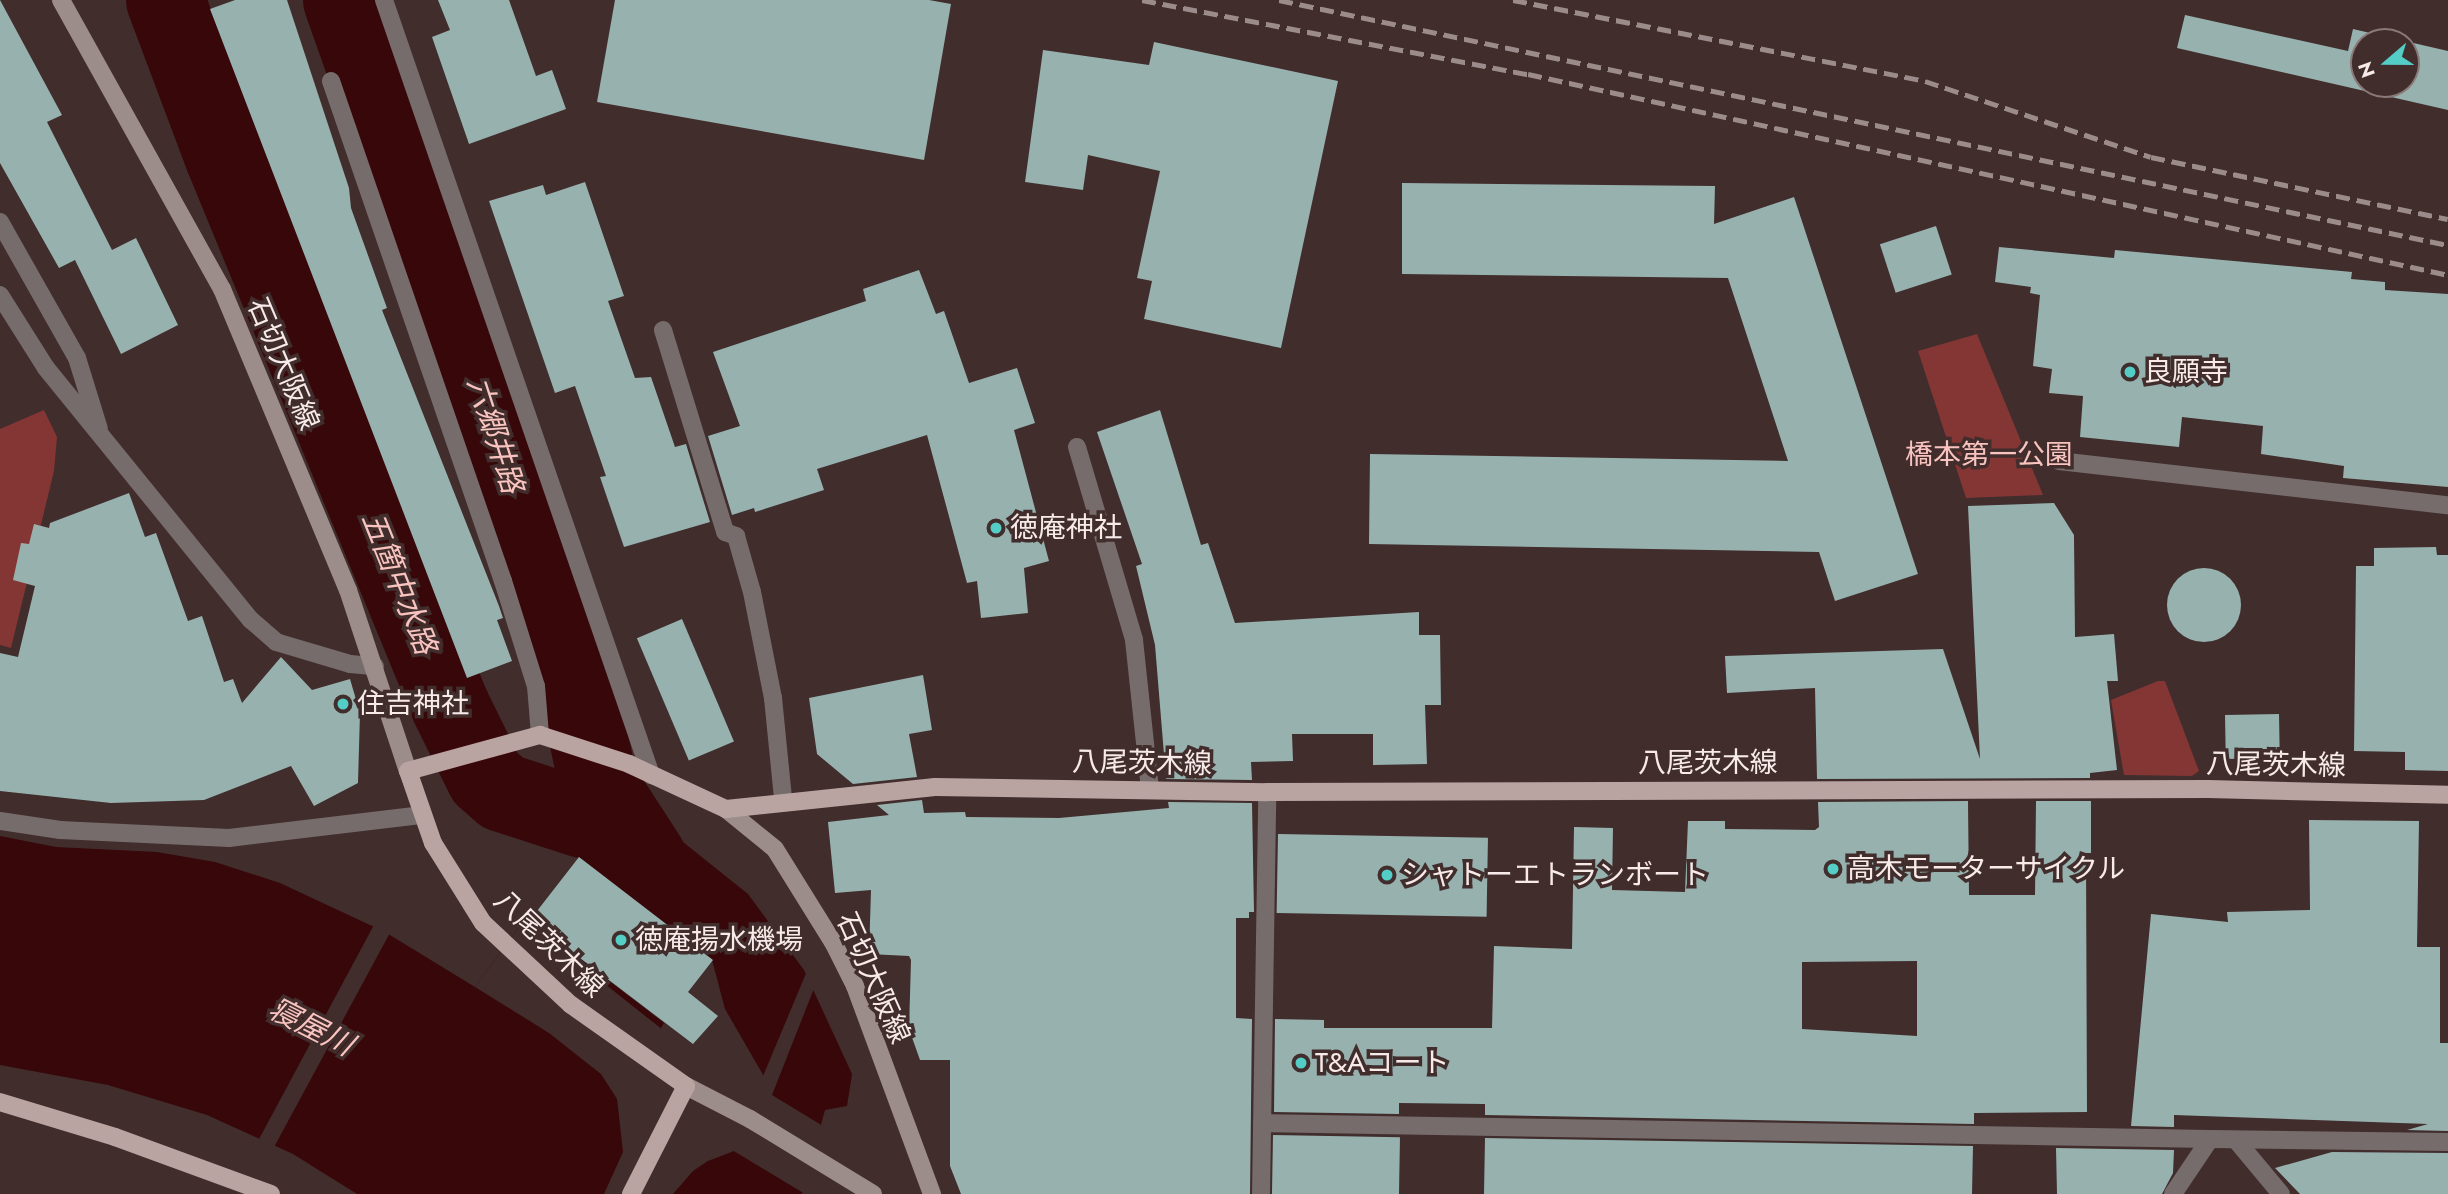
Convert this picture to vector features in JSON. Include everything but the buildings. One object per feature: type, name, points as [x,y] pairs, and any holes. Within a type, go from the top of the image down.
[{"type":"main road","name":"石切大阪線","points":[[61,0],[222,289],[302,476],[375,666],[408,771]]},
{"type":"main road","points":[[408,771],[506,741],[544,736],[629,764],[726,809]]},
{"type":"main road","name":"八尾茨木線","points":[[408,771],[421,815],[448,869],[483,923],[571,1005],[643,1059],[686,1086]]},
{"type":"main road","name":"八尾茨木線","points":[[726,809],[783,799],[934,787],[1267,792],[2208,789],[2448,795]]},
{"type":"main road","name":"石切大阪線","points":[[726,809],[775,849],[833,942],[855,986],[932,1194]]},
{"type":"main road","points":[[631,1194],[686,1086],[742,1115],[873,1194]]},
{"type":"main road","points":[[0,1102],[115,1136],[271,1194]]},
{"type":"street","points":[[384,0],[651,775]]},
{"type":"street","points":[[331,81],[536,686],[544,736]]},
{"type":"street","points":[[0,222],[77,358],[102,439]]},
{"type":"street","points":[[0,295],[46,368],[234,602],[267,635],[350,664],[375,666]]},
{"type":"street","points":[[663,330],[725,532],[736,536],[752,593],[773,698],[783,799]]},
{"type":"street","points":[[1077,447],[1133,640],[1150,789]]},
{"type":"street","points":[[2060,461],[2448,505]]},
{"type":"street","points":[[1261,1194],[1267,792]]},
{"type":"street","points":[[0,821],[60,830],[229,838],[421,815]]},
{"type":"street","points":[[1262,1123],[2448,1142]]},
{"type":"street","points":[[2173,1194],[2210,1139]]},
{"type":"street","points":[[2236,1140],[2281,1194]]},
{"type":"green space","name":"橋本第一公園","points":[[1977,334],[2043,495],[1966,498],[1918,351]]},
{"type":"green space","points":[[44,410],[57,437],[54,471],[11,648],[0,645],[0,429]]},
{"type":"green space","points":[[2158,681],[2165,681],[2199,771],[2192,776],[2124,775],[2111,700]]},
{"type":"water","name":"寝屋川","points":[[510,766],[551,771],[628,798],[748,894],[804,970],[852,1074],[847,1106],[825,1110],[802,1194],[357,1194],[293,1154],[207,1115],[108,1085],[0,1065],[0,836],[56,847],[157,852],[215,862],[280,883],[385,932],[475,987],[524,920],[530,920],[664,1023],[618,1099],[708,1161],[734,1151],[766,1080],[725,1009],[712,960],[571,851],[487,806],[466,782]]},
{"type":"pier","points":[[720,868],[750,892],[807,968],[815,986],[772,1095],[823,1126],[805,1194],[732,1150],[807,971],[749,893]]},
{"type":"pier","points":[[524,920],[663,1030],[622,1098],[708,1157],[715,1156],[693,1171],[673,1194],[604,1194],[623,1152],[617,1099],[601,1074],[549,1033],[475,987]]},
{"type":"pier","points":[[375,923],[391,931],[273,1149],[258,1141]]},
{"type":"waterway","name":"五箇中水路","points":[[165,0],[224,157],[450,706],[485,777],[502,792],[582,818]]},
{"type":"waterway","name":"六郷井路","points":[[342,0],[468,356],[579,693],[597,781],[647,858]]},
{"type":"railway","points":[[1142,0],[1528,74],[2448,275]]},
{"type":"railway","points":[[1279,0],[2448,245]]},
{"type":"railway","points":[[1513,0],[1925,81],[2151,157],[2448,219]]},
{"type":"place","name":"良願寺","points":[[2130,372]]},
{"type":"place","name":"徳庵神社","points":[[996,528]]},
{"type":"place","name":"住吉神社","points":[[343,704]]},
{"type":"place","name":"高木モーターサイクル","points":[[1833,869]]},
{"type":"place","name":"シャトーエトランボート","points":[[1387,875]]},
{"type":"place","name":"徳庵揚水機場","points":[[621,940]]},
{"type":"place","name":"T&Aコート","points":[[1301,1063]]}]
